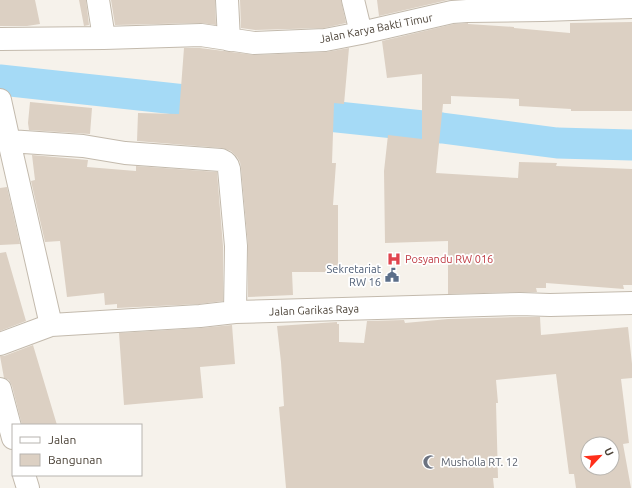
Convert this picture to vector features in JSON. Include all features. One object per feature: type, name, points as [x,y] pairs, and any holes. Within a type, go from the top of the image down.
[{"type":"street","points":[[98,0],[104,38]]},
{"type":"street","points":[[227,0],[229,40]]},
{"type":"street","points":[[353,0],[361,33]]},
{"type":"street","name":"Jalan Karya Bakti Timur","points":[[0,39],[201,35],[254,43],[325,40],[452,12],[466,5],[621,5]]},
{"type":"street","points":[[0,100],[51,325]]},
{"type":"street","points":[[9,141],[83,146],[124,153],[221,160],[228,164],[236,246],[235,312]]},
{"type":"street","name":"Jalan Garikas Raya","points":[[0,344],[51,325],[200,316],[235,312],[340,314],[632,303]]},
{"type":"street","points":[[0,389],[12,434]]},
{"type":"street","points":[[24,476],[28,488]]},
{"type":"building","points":[[0,0],[35,0],[40,24],[27,26],[0,26]]},
{"type":"building","points":[[79,0],[86,0],[89,25],[84,26]]},
{"type":"building","points":[[111,0],[215,0],[216,25],[201,23],[115,25]]},
{"type":"building","points":[[240,0],[341,0],[346,23],[324,28],[255,30],[241,28]]},
{"type":"building","points":[[377,0],[448,0],[379,16]]},
{"type":"building","points":[[632,22],[632,111],[571,111],[571,109],[519,106],[519,99],[451,96],[451,104],[443,104],[436,173],[518,178],[519,162],[557,163],[556,166],[632,169],[632,285],[623,285],[624,289],[546,283],[546,288],[536,288],[537,292],[448,294],[448,241],[385,243],[384,171],[388,135],[422,139],[422,74],[387,78],[382,41],[454,24],[468,23],[570,33],[570,23]]},
{"type":"building","points":[[184,48],[200,48],[255,55],[326,52],[349,48],[344,104],[334,103],[332,163],[336,163],[333,205],[338,205],[338,272],[292,272],[293,295],[248,297],[248,245],[241,168],[237,157],[231,151],[222,148],[137,141],[138,113],[179,114]]},
{"type":"building","points":[[30,102],[92,108],[90,134],[29,130],[28,123]]},
{"type":"building","points":[[32,155],[88,160],[87,167],[136,171],[136,166],[217,172],[223,246],[223,301],[199,304],[117,308],[117,304],[105,305],[104,293],[67,297],[60,241],[45,242],[31,181],[35,180]]},
{"type":"building","points":[[7,187],[20,244],[0,245],[0,188]]},
{"type":"building","points":[[6,252],[26,321],[0,331],[0,253]]},
{"type":"building","points":[[540,317],[541,335],[628,327],[632,378],[621,379],[629,443],[623,444],[631,488],[576,488],[574,474],[569,474],[556,374],[496,380],[498,403],[496,403],[498,478],[493,478],[494,488],[286,488],[279,407],[284,406],[277,326],[337,322],[337,324],[339,324],[339,342],[364,343],[367,321],[404,320],[405,323],[448,319]]},
{"type":"building","points":[[232,325],[235,364],[200,367],[203,398],[124,405],[119,333]]},
{"type":"building","points":[[33,345],[57,424],[22,424],[12,386],[9,380],[4,378],[0,356],[4,356]]},
{"type":"waterway","points":[[0,80],[222,104]]},
{"type":"waterway","points":[[290,112],[442,128],[557,143],[632,145]]},
{"type":"place","name":"Posyandu RW 016","points":[[394,259]]},
{"type":"place","name":"Sekretariat RW 16","points":[[392,275]]},
{"type":"place","name":"Musholla RT. 12","points":[[430,462]]}]
